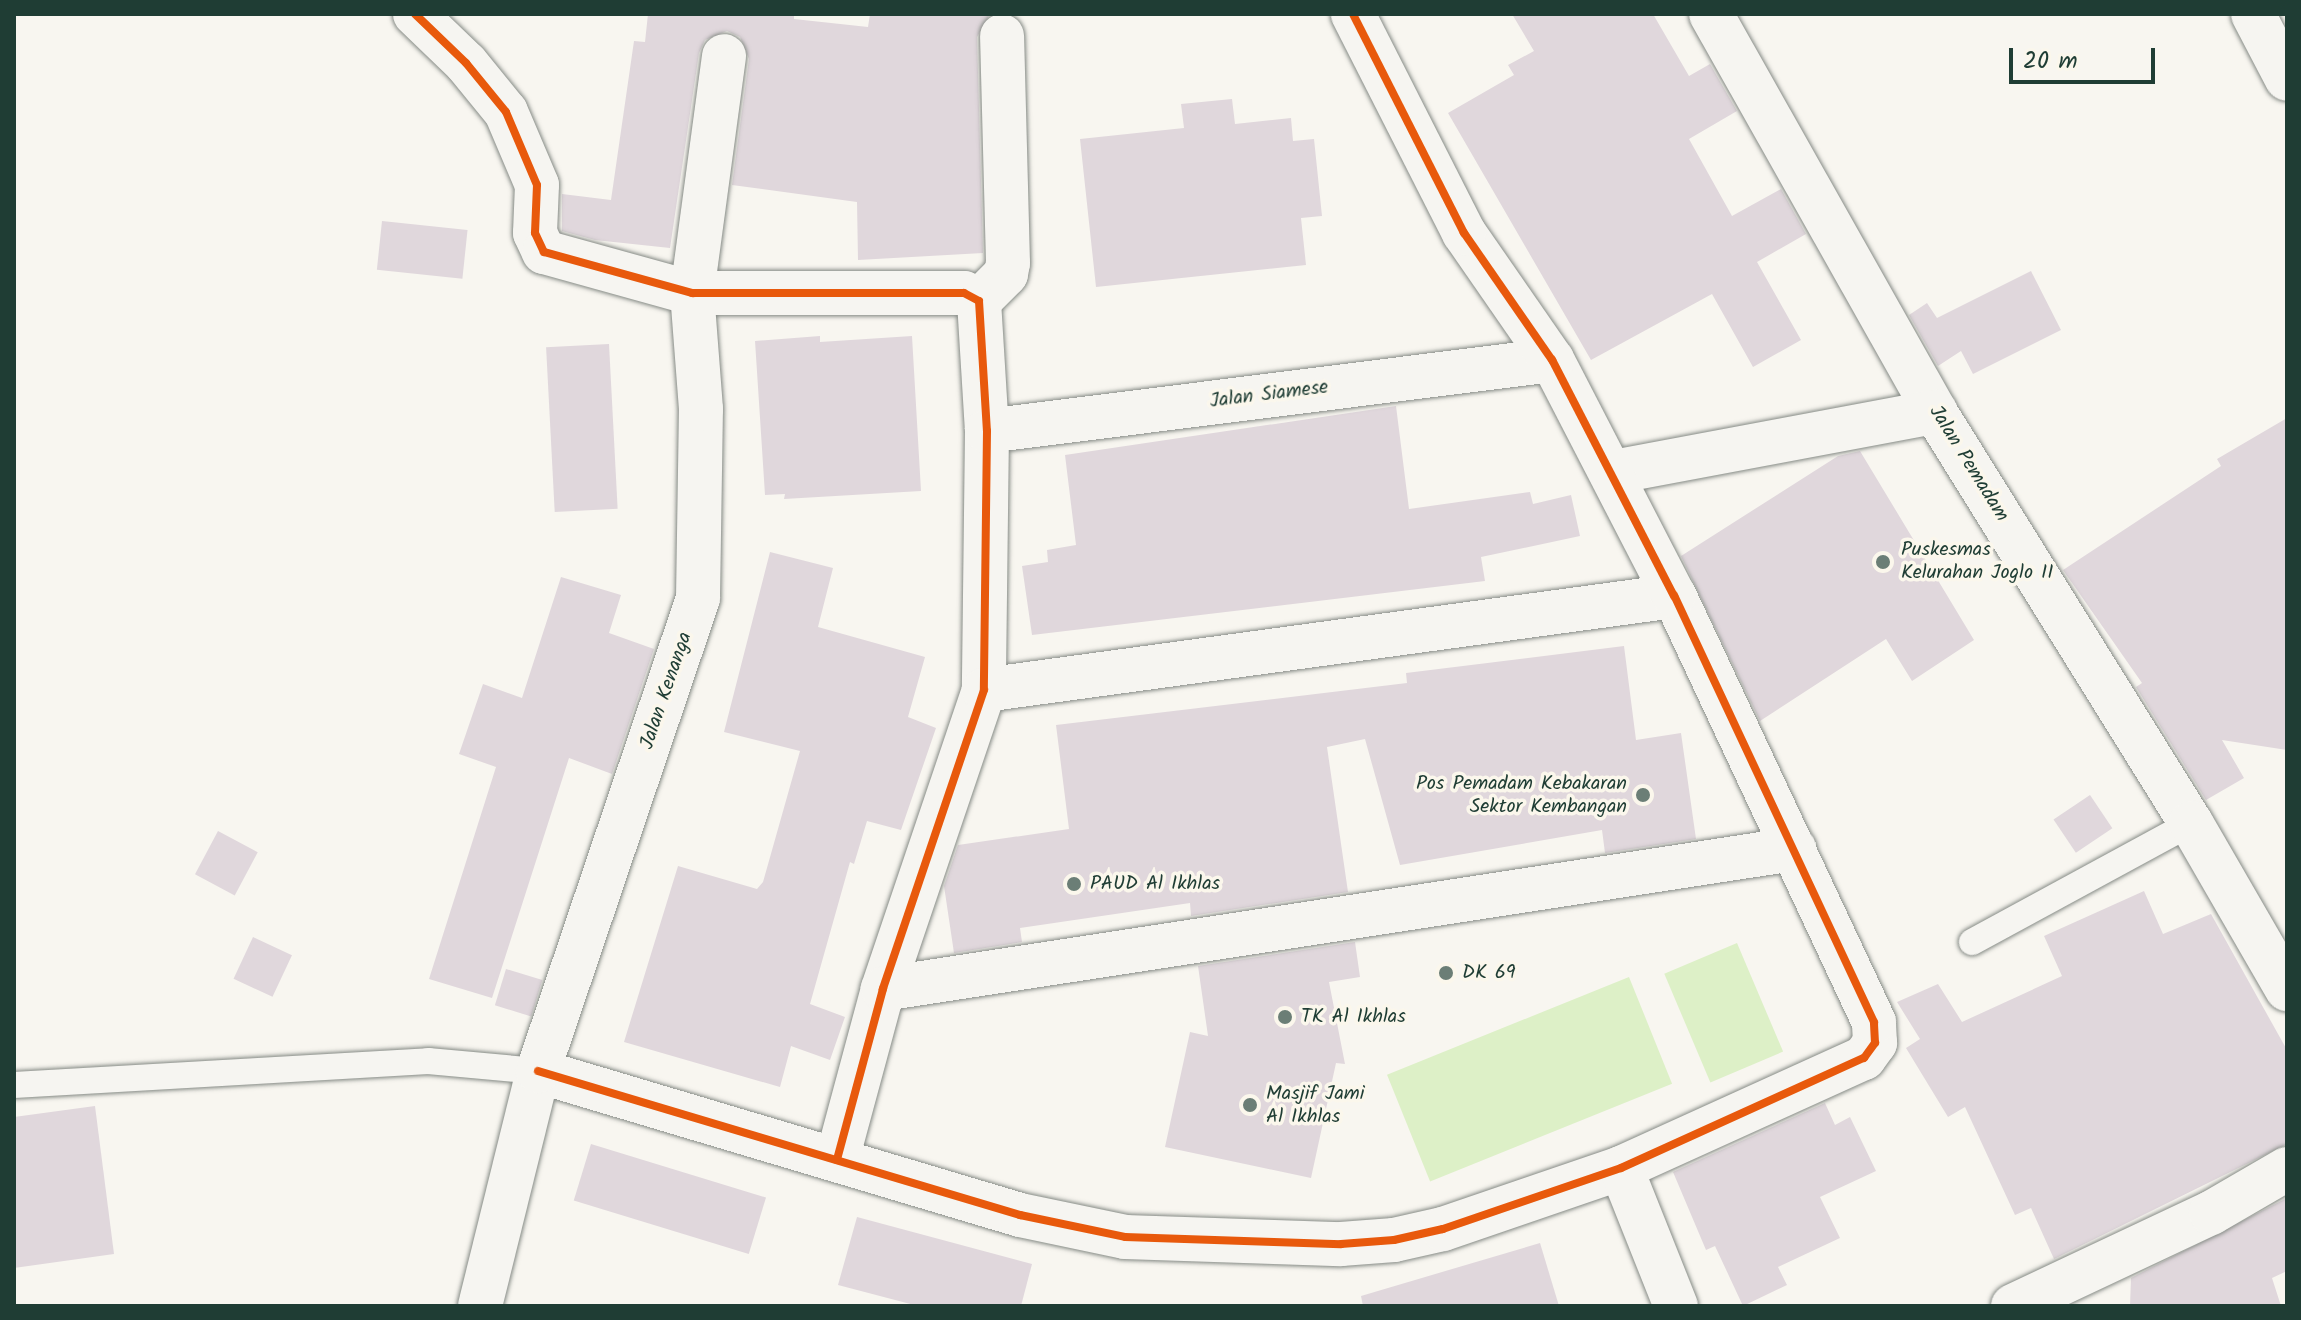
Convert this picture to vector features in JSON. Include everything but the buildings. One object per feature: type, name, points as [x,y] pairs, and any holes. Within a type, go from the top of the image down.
[{"type":"street","points":[[415,14],[466,63],[506,112],[537,185],[537,244],[544,252],[692,293],[964,293],[979,301]]},
{"type":"street","points":[[538,1071],[1020,1215],[1125,1237],[1341,1244],[1394,1240],[1443,1229],[1621,1168],[1864,1058],[1875,1043],[1874,1022],[1674,596],[1613,472],[1552,360],[1464,233],[1353,14]]},
{"type":"street","name":"Jalan Pemadam","points":[[1711,14],[1935,412],[2191,823],[2287,989]]},
{"type":"street","points":[[2253,14],[2287,79]]},
{"type":"street","points":[[837,1160],[883,989],[984,690],[987,431],[979,301],[999,282],[1008,263],[1002,36]]},
{"type":"street","name":"Jalan Kenanga","points":[[480,1306],[538,1071],[698,598],[701,409],[692,293],[724,56]]},
{"type":"street","name":"Jalan Siamese","points":[[987,431],[1552,360]]},
{"type":"street","points":[[1613,472],[1935,412]]},
{"type":"street","points":[[984,690],[1674,596]]},
{"type":"street","points":[[883,989],[1794,849]]},
{"type":"street","points":[[1621,1168],[1676,1306]]},
{"type":"street","points":[[2013,1306],[2211,1213],[2287,1169]]},
{"type":"lane","points":[[1972,942],[2191,823]]},
{"type":"lane","points":[[14,1085],[428,1061],[538,1071]]},
{"type":"green space","points":[[1737,943],[1783,1052],[1710,1082],[1664,974]]},
{"type":"green space","points":[[1629,977],[1672,1084],[1430,1181],[1387,1075]]},
{"type":"cycle path","points":[[415,14],[466,63],[506,112],[537,185],[535,233],[544,252],[692,293],[964,293],[979,301],[987,431],[984,690],[883,989],[837,1160]]},
{"type":"cycle path","points":[[538,1071],[1020,1215],[1125,1237],[1341,1244],[1394,1240],[1443,1229],[1621,1168],[1864,1058],[1875,1043],[1874,1022],[1674,596],[1552,360],[1464,233],[1353,14]]},
{"type":"place","name":"Puskesmas Kelurahan Joglo II","points":[[1883,562]]},
{"type":"place","name":"Pos Pemadam Kebakaran Sektor Kembangan","points":[[1643,795]]},
{"type":"place","name":"PAUD Al Ikhlas","points":[[1074,884]]},
{"type":"place","name":"DK 69","points":[[1446,973]]},
{"type":"place","name":"TK Al Ikhlas","points":[[1285,1017]]},
{"type":"place","name":"Masjif Jami Al Ikhlas","points":[[1250,1105]]}]
